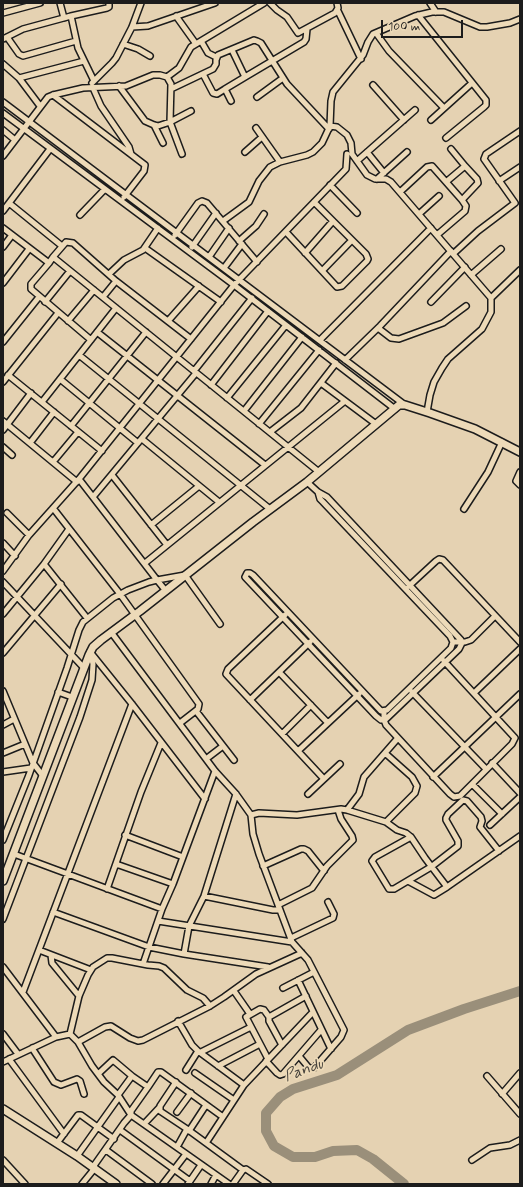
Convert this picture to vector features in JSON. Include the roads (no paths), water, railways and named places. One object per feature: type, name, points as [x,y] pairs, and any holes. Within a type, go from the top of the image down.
[{"type":"street","points":[[3,13],[40,3]]},
{"type":"street","points":[[60,3],[64,18]]},
{"type":"street","points":[[76,41],[23,56],[19,54],[5,38],[23,29],[107,8],[109,7],[109,3]]},
{"type":"street","points":[[90,88],[94,81],[112,63],[132,27],[141,3]]},
{"type":"street","points":[[132,27],[148,26],[214,3]]},
{"type":"street","points":[[167,77],[179,68],[189,50],[264,3]]},
{"type":"street","points":[[270,3],[289,20],[296,32],[300,33],[338,11]]},
{"type":"street","points":[[337,3],[338,11],[361,59]]},
{"type":"street","points":[[430,3],[436,12]]},
{"type":"street","points":[[223,221],[249,202],[256,186],[266,170],[280,162],[313,152],[322,143],[330,127],[331,101],[333,92],[361,59],[370,38],[376,33],[418,15],[436,12],[444,12],[480,27],[510,23],[520,19]]},
{"type":"street","points":[[418,15],[486,100],[486,105],[446,138]]},
{"type":"street","points":[[71,16],[76,41],[94,81]]},
{"type":"street","points":[[176,16],[208,53],[216,58]]},
{"type":"street","points":[[203,74],[213,93],[217,94],[304,42],[306,39],[307,29]]},
{"type":"street","points":[[376,33],[389,51],[444,108]]},
{"type":"street","points":[[171,89],[215,67],[216,58],[218,55],[257,40],[261,43],[290,88],[330,127],[337,128],[347,135],[351,143],[352,154],[367,175],[371,178],[389,180],[491,298],[491,312],[482,330],[448,359],[434,382],[427,412]]},
{"type":"street","points":[[123,44],[138,49],[150,56]]},
{"type":"street","points":[[232,50],[245,78]]},
{"type":"street","points":[[20,78],[84,61]]},
{"type":"street","points":[[3,64],[20,78],[40,106]]},
{"type":"street","points":[[3,156],[40,106],[45,100],[53,95],[90,88],[130,84],[153,75],[167,77]]},
{"type":"street","points":[[167,77],[171,89],[170,122],[182,154]]},
{"type":"street","points":[[256,97],[283,78]]},
{"type":"street","points":[[431,120],[472,83]]},
{"type":"street","points":[[373,85],[404,120]]},
{"type":"street","points":[[119,86],[145,121],[154,125],[170,122],[191,111]]},
{"type":"street","points":[[90,88],[129,147],[131,154]]},
{"type":"street","points":[[226,89],[231,101]]},
{"type":"street","points":[[53,95],[143,163],[145,168],[121,201]]},
{"type":"street","points":[[3,102],[406,405],[475,429],[520,452]]},
{"type":"street","points":[[357,161],[415,110]]},
{"type":"street","points":[[3,113],[252,298],[395,409]]},
{"type":"street","points":[[154,125],[163,143]]},
{"type":"street","points":[[256,128],[280,162]]},
{"type":"street","points":[[3,130],[15,140]]},
{"type":"street","points":[[345,360],[452,253],[478,231],[518,202],[484,162],[484,156],[520,131]]},
{"type":"street","points":[[43,144],[49,137]]},
{"type":"street","points":[[245,152],[262,137]]},
{"type":"street","points":[[3,211],[50,149]]},
{"type":"street","points":[[451,149],[477,179],[478,183],[462,200]]},
{"type":"street","points":[[367,152],[384,173]]},
{"type":"street","points":[[377,179],[407,152]]},
{"type":"street","points":[[3,571],[29,536],[102,451],[239,279],[346,169],[347,154]]},
{"type":"street","points":[[81,172],[86,165]]},
{"type":"street","points":[[400,192],[427,168],[430,166],[435,168],[466,206],[465,211],[437,235]]},
{"type":"street","points":[[446,182],[465,166]]},
{"type":"street","points":[[499,181],[520,168]]},
{"type":"street","points":[[80,215],[103,188],[105,180]]},
{"type":"street","points":[[330,185],[357,213]]},
{"type":"street","points":[[419,214],[439,196]]},
{"type":"street","points":[[172,239],[200,201],[207,203],[257,262]]},
{"type":"street","points":[[286,232],[334,285],[339,287],[342,286],[367,261],[368,257],[314,202]]},
{"type":"street","points":[[9,203],[62,246]]},
{"type":"street","points":[[189,251],[216,213]]},
{"type":"street","points":[[224,268],[240,242],[256,226],[264,214]]},
{"type":"street","points":[[305,253],[333,221]]},
{"type":"street","points":[[3,228],[49,263]]},
{"type":"street","points":[[109,274],[124,260],[145,248],[158,228]]},
{"type":"street","points":[[209,257],[229,228]]},
{"type":"street","points":[[320,340],[431,228]]},
{"type":"street","points":[[3,247],[12,235]]},
{"type":"street","points":[[322,271],[352,240]]},
{"type":"street","points":[[91,340],[32,292],[30,287],[66,242],[73,243],[116,280],[191,339]]},
{"type":"street","points":[[145,248],[221,302]]},
{"type":"street","points":[[3,283],[29,249]]},
{"type":"street","points":[[471,275],[501,249]]},
{"type":"street","points":[[53,257],[318,472]]},
{"type":"street","points":[[430,302],[464,267]]},
{"type":"street","points":[[491,298],[520,270]]},
{"type":"street","points":[[45,302],[70,271]]},
{"type":"street","points":[[103,297],[116,280]]},
{"type":"street","points":[[168,321],[198,286]]},
{"type":"street","points":[[68,321],[94,290]]},
{"type":"street","points":[[3,342],[39,297]]},
{"type":"street","points":[[93,497],[178,396],[252,298]]},
{"type":"street","points":[[378,328],[391,338],[399,339],[443,323],[466,306]]},
{"type":"street","points":[[42,402],[116,308]]},
{"type":"street","points":[[211,385],[268,311]]},
{"type":"street","points":[[3,382],[58,313]]},
{"type":"street","points":[[227,398],[286,325]]},
{"type":"street","points":[[97,332],[265,465]]},
{"type":"street","points":[[71,426],[146,332]]},
{"type":"street","points":[[244,411],[302,337]]},
{"type":"street","points":[[259,424],[319,350]]},
{"type":"street","points":[[79,355],[270,509]]},
{"type":"street","points":[[270,432],[301,408],[336,363]]},
{"type":"street","points":[[8,375],[102,451]]},
{"type":"street","points":[[60,380],[120,428],[140,441],[219,502]]},
{"type":"street","points":[[321,383],[376,424]]},
{"type":"street","points":[[3,430],[5,423],[31,393]]},
{"type":"street","points":[[145,563],[345,401]]},
{"type":"street","points":[[3,881],[72,698],[93,647],[270,509],[307,482],[399,405],[406,405]]},
{"type":"street","points":[[30,443],[54,412]]},
{"type":"street","points":[[5,423],[78,480],[166,591]]},
{"type":"street","points":[[53,462],[78,432]]},
{"type":"street","points":[[464,509],[488,472],[502,442]]},
{"type":"street","points":[[3,447],[12,455]]},
{"type":"street","points":[[520,472],[516,481],[520,485]]},
{"type":"street","points":[[112,475],[167,545]]},
{"type":"street","points":[[307,482],[318,492],[327,497],[450,636],[453,642],[443,660]]},
{"type":"street","points":[[151,525],[200,486]]},
{"type":"street","points":[[53,508],[120,594],[199,704],[198,709],[180,723]]},
{"type":"street","points":[[7,513],[29,536]]},
{"type":"street","points":[[3,614],[44,564],[69,530]]},
{"type":"street","points":[[3,543],[14,556]]},
{"type":"street","points":[[408,587],[439,559],[443,560],[520,642]]},
{"type":"street","points":[[44,564],[87,618]]},
{"type":"street","points":[[384,712],[379,710],[253,575],[247,573],[245,576],[246,579],[357,696],[379,718],[384,720]]},
{"type":"street","points":[[3,840],[32,766],[83,622],[120,594],[128,590],[157,580],[185,575]]},
{"type":"street","points":[[185,575],[220,624]]},
{"type":"street","points":[[3,582],[84,668]]},
{"type":"street","points":[[3,653],[60,584]]},
{"type":"street","points":[[384,712],[411,690],[443,660],[460,649],[462,642],[459,636],[408,587]]},
{"type":"street","points":[[288,612],[227,671],[228,676],[324,779]]},
{"type":"street","points":[[453,642],[471,640],[495,616]]},
{"type":"street","points":[[111,632],[215,771],[236,794],[251,815],[253,834],[263,866],[291,940],[308,960],[344,1030],[341,1037],[314,1068],[309,1068],[299,1056]]},
{"type":"street","points":[[250,700],[313,639]]},
{"type":"street","points":[[474,693],[520,649]]},
{"type":"street","points":[[90,652],[205,799]]},
{"type":"street","points":[[3,919],[80,717],[92,680],[93,664],[90,652]]},
{"type":"street","points":[[384,712],[384,720],[386,725],[433,777],[454,797],[460,796],[512,744],[515,738],[443,660]]},
{"type":"street","points":[[279,672],[328,723]]},
{"type":"street","points":[[384,720],[388,718],[411,690]]},
{"type":"street","points":[[411,690],[486,769]]},
{"type":"street","points":[[3,691],[25,744],[32,766],[43,776]]},
{"type":"street","points":[[298,751],[362,691]]},
{"type":"street","points":[[58,692],[72,698]]},
{"type":"street","points":[[433,777],[520,694]]},
{"type":"street","points":[[24,992],[132,704]]},
{"type":"street","points":[[282,734],[311,705]]},
{"type":"street","points":[[196,710],[234,760]]},
{"type":"street","points":[[3,725],[14,719]]},
{"type":"street","points":[[347,810],[359,794],[364,777],[398,738]]},
{"type":"street","points":[[107,889],[125,835],[161,743]]},
{"type":"street","points":[[3,753],[25,744]]},
{"type":"street","points":[[206,759],[223,746]]},
{"type":"street","points":[[385,753],[412,777],[417,786],[415,793],[386,822]]},
{"type":"street","points":[[492,763],[520,793]]},
{"type":"street","points":[[308,794],[340,764]]},
{"type":"street","points":[[3,772],[32,766]]},
{"type":"street","points":[[143,964],[215,771]]},
{"type":"street","points":[[472,784],[502,814]]},
{"type":"street","points":[[184,954],[189,926],[204,896],[236,794]]},
{"type":"street","points":[[490,825],[520,797]]},
{"type":"street","points":[[411,837],[372,861],[389,889],[394,889],[431,867],[458,846],[458,842],[446,818],[448,814],[463,800],[467,801],[481,817],[482,821],[480,827],[500,851]]},
{"type":"street","points":[[204,896],[273,910],[309,890],[324,871],[353,840],[341,819],[338,810]]},
{"type":"street","points":[[251,815],[259,813],[296,815],[347,810],[386,822],[397,830],[406,833],[411,837],[431,867],[447,886]]},
{"type":"street","points":[[125,835],[183,857]]},
{"type":"street","points":[[408,881],[434,895],[520,836]]},
{"type":"street","points":[[263,866],[304,849],[308,851],[324,871]]},
{"type":"street","points":[[14,854],[162,910]]},
{"type":"street","points":[[116,864],[173,884]]},
{"type":"street","points":[[158,921],[291,940],[333,918],[334,914],[328,902]]},
{"type":"street","points":[[53,912],[149,947],[270,967]]},
{"type":"street","points":[[39,950],[91,970]]},
{"type":"street","points":[[78,1042],[105,1027],[111,1026],[130,1038],[138,1041],[143,1040],[210,1006],[234,991],[256,974],[302,953]]},
{"type":"street","points":[[51,954],[52,963],[79,996]]},
{"type":"street","points":[[70,1034],[79,996],[88,975],[91,970],[107,958],[164,968],[187,990],[203,998],[210,1006]]},
{"type":"street","points":[[3,967],[24,992],[56,1037]]},
{"type":"street","points":[[283,988],[314,972]]},
{"type":"street","points":[[298,980],[331,1049]]},
{"type":"street","points":[[234,991],[250,1014]]},
{"type":"street","points":[[269,1017],[306,996]]},
{"type":"street","points":[[282,1045],[268,1021],[269,1017],[264,1010],[260,1009],[246,1017],[267,1060],[280,1075],[284,1074],[321,1030]]},
{"type":"street","points":[[206,1143],[244,1084],[313,1012]]},
{"type":"street","points":[[178,1021],[192,1045],[218,1066],[244,1084]]},
{"type":"street","points":[[186,1070],[200,1052],[251,1027]]},
{"type":"street","points":[[3,1034],[18,1054]]},
{"type":"street","points":[[3,1062],[56,1037],[70,1034]]},
{"type":"street","points":[[70,1034],[78,1042],[104,1082],[119,1096],[131,1115],[229,1184]]},
{"type":"street","points":[[218,1066],[260,1044]]},
{"type":"street","points":[[32,1048],[54,1082],[61,1086],[77,1080],[80,1081],[84,1094]]},
{"type":"street","points":[[9,1059],[64,1134]]},
{"type":"street","points":[[98,1074],[113,1060],[148,1087]]},
{"type":"street","points":[[82,1184],[131,1115],[131,1111],[158,1072],[164,1073],[223,1117]]},
{"type":"street","points":[[502,1094],[520,1072]]},
{"type":"street","points":[[195,1073],[234,1100]]},
{"type":"street","points":[[77,1156],[98,1128],[132,1076]]},
{"type":"street","points":[[486,1076],[520,1114]]},
{"type":"street","points":[[144,1124],[159,1108],[176,1082]]},
{"type":"street","points":[[177,1112],[191,1093]]},
{"type":"street","points":[[177,1147],[206,1105]]},
{"type":"street","points":[[159,1108],[160,1111],[243,1170],[248,1170],[260,1182],[268,1184]]},
{"type":"street","points":[[3,1109],[77,1156],[116,1184]]},
{"type":"street","points":[[57,1143],[78,1115],[81,1115],[114,1139]]},
{"type":"street","points":[[120,1130],[189,1182],[201,1165]]},
{"type":"street","points":[[472,1160],[490,1148],[510,1145],[520,1140]]},
{"type":"street","points":[[106,1150],[152,1184]]},
{"type":"street","points":[[163,1184],[186,1154]]},
{"type":"street","points":[[3,1160],[25,1184]]},
{"type":"street","points":[[233,1184],[243,1170]]},
{"type":"street","points":[[210,1184],[216,1175]]},
{"type":"waterway","name":"Pandu","points":[[404,1184],[373,1159],[357,1150],[333,1151],[315,1157],[293,1157],[274,1146],[266,1131],[266,1113],[280,1097],[293,1089],[337,1075],[408,1030],[464,1009],[520,991]]}]
